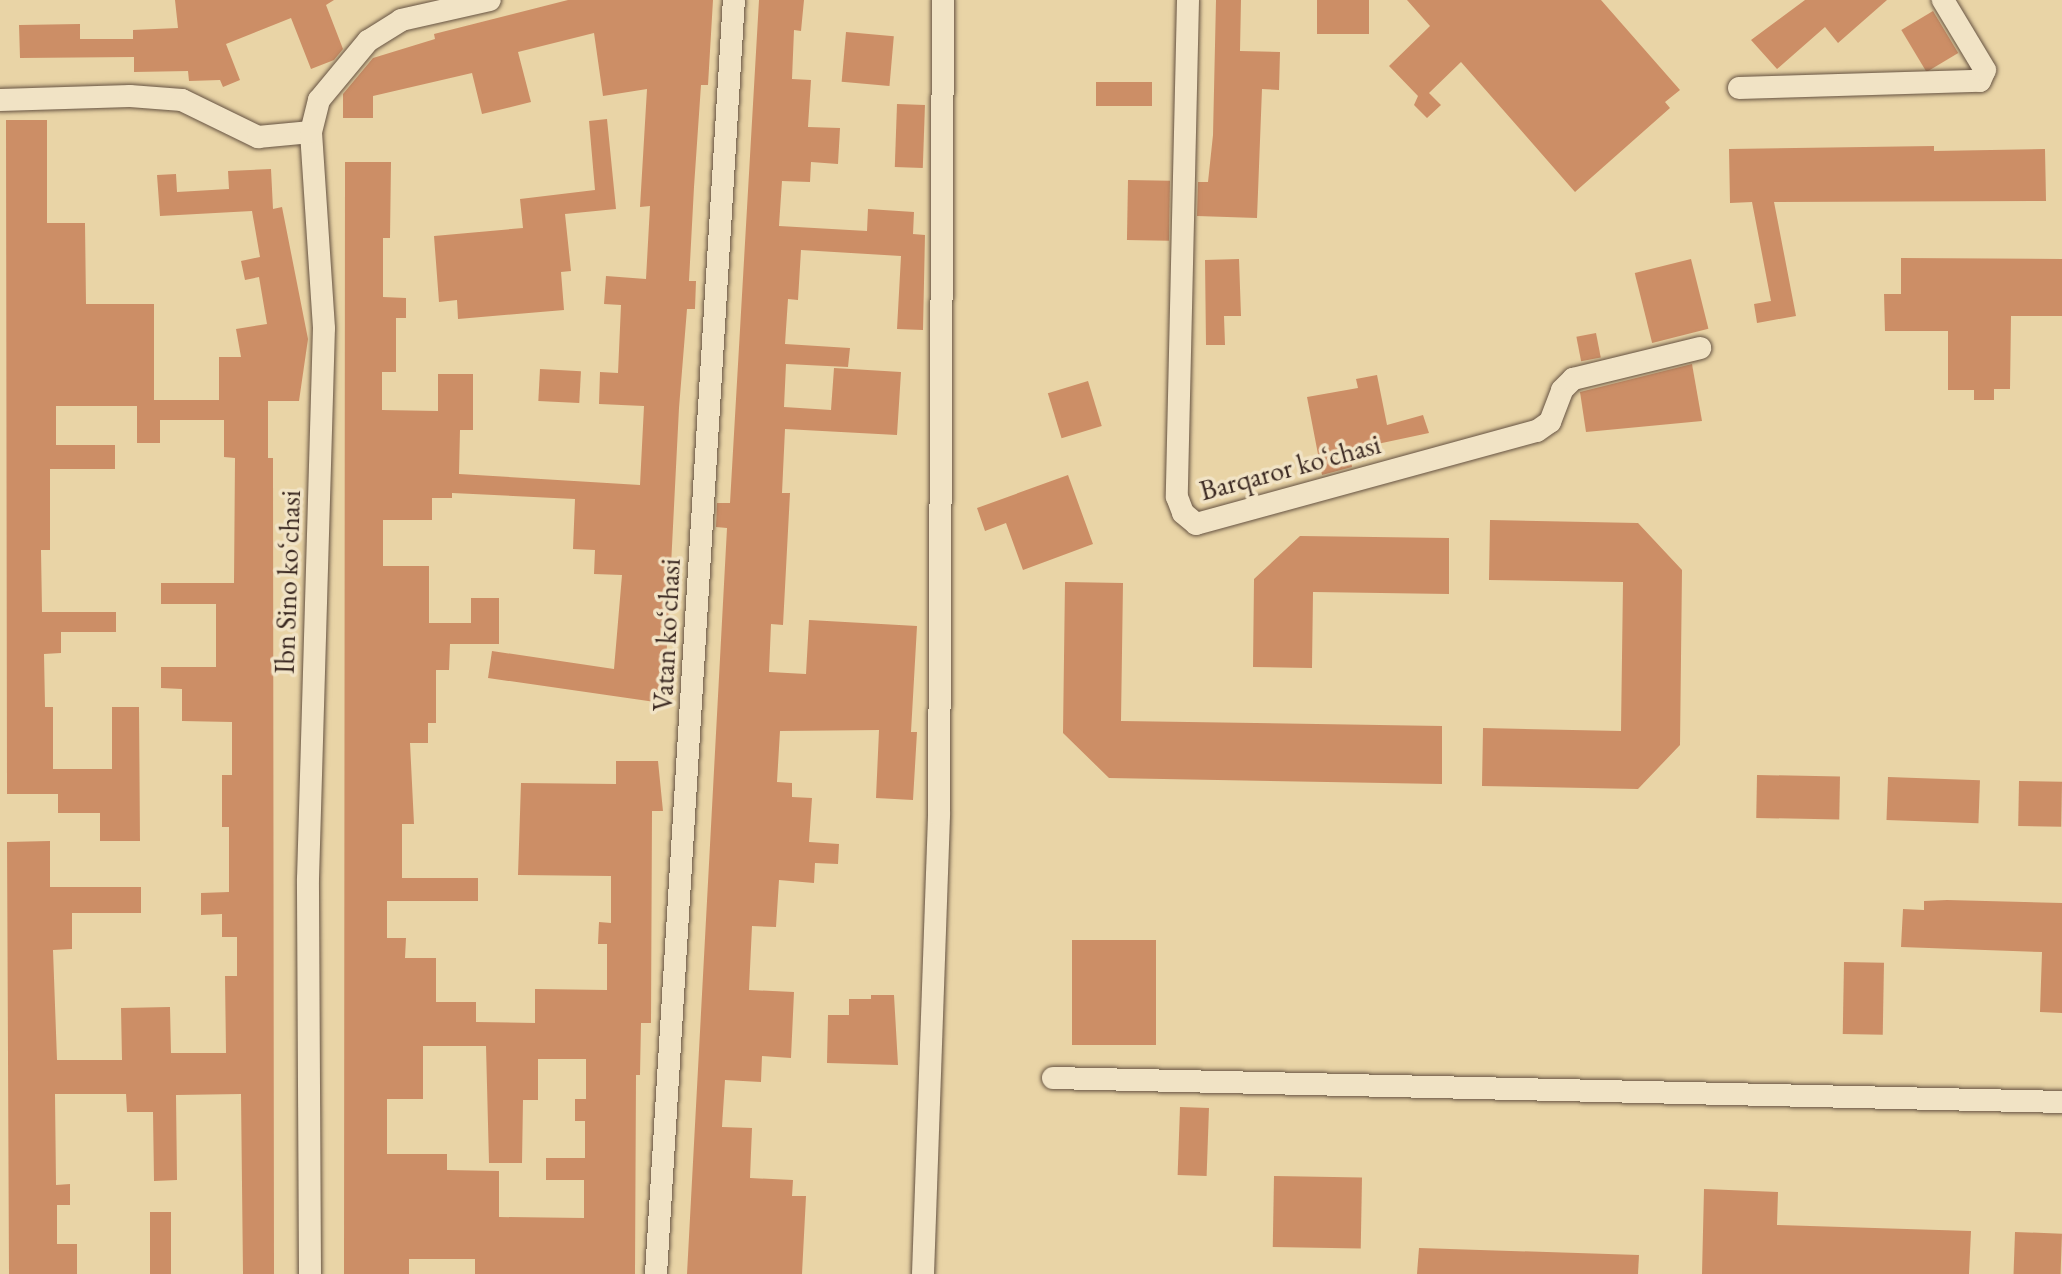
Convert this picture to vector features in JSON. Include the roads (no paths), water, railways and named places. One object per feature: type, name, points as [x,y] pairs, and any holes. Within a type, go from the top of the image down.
[{"type":"street","name":"Ibn Sino koʻchasi","points":[[310,1274],[308,879],[324,328],[311,132],[319,100],[368,41],[401,20],[490,0]]},
{"type":"street","name":"Vatan koʻchasi","points":[[656,1274],[734,0]]},
{"type":"street","points":[[923,1274],[939,815],[943,0]]},
{"type":"street","name":"Barqaror koʻchasi","points":[[1188,0],[1177,497],[1183,513],[1196,524],[1537,431],[1550,422],[1562,390],[1573,379],[1700,348]]},
{"type":"street","points":[[1739,88],[1980,81],[1985,70],[1943,0]]},
{"type":"street","points":[[0,100],[130,96],[182,100],[258,137],[311,132]]},
{"type":"street","points":[[1053,1078],[2062,1102]]}]
